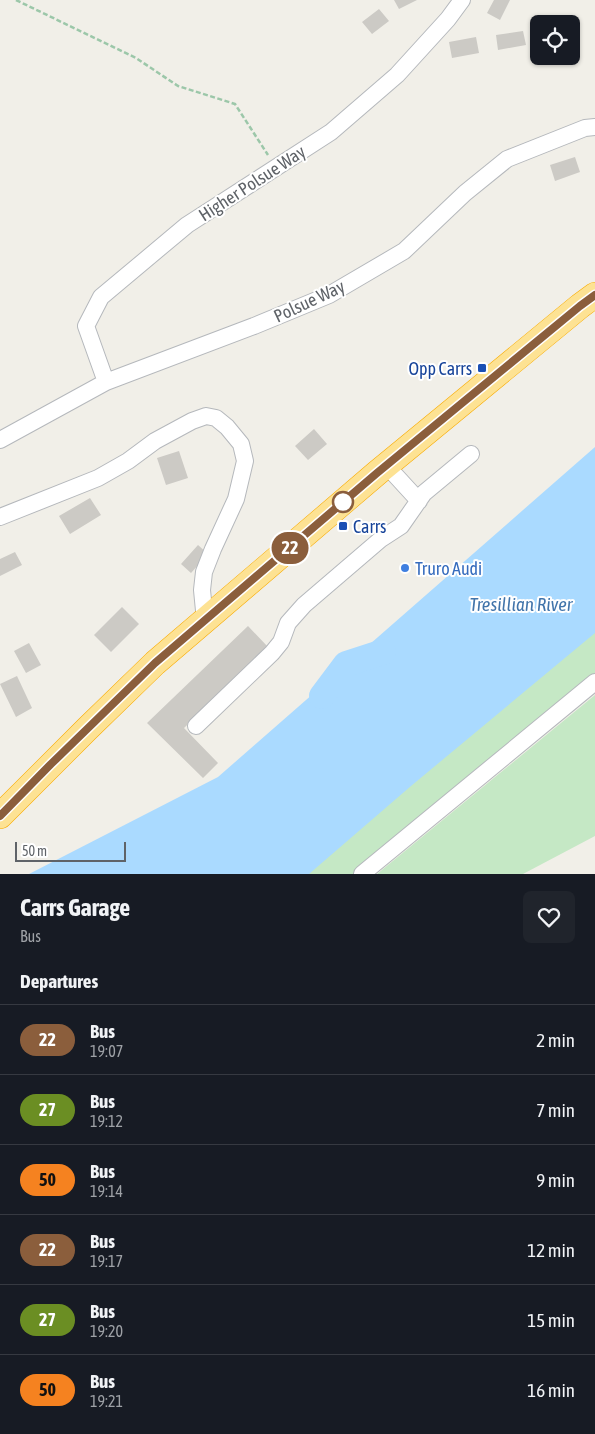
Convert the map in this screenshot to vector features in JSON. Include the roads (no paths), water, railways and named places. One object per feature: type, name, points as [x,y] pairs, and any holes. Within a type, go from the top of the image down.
[{"type":"highway","points":[[0,816],[155,663],[386,465],[595,295]]},
{"type":"street","name":"Higher Polsue Way","points":[[106,382],[86,326],[102,297],[187,225],[330,132],[397,76],[448,19],[462,0]]},
{"type":"street","name":"Polsue Way","points":[[0,440],[106,382],[254,326],[329,295],[404,251],[466,193],[507,159],[585,128],[595,127]]},
{"type":"street","points":[[0,517],[98,478],[128,461],[155,441],[192,421],[206,416],[216,418],[227,427],[241,444],[244,461],[236,499],[204,572],[202,590],[205,621]]},
{"type":"street","points":[[196,726],[272,653],[280,642],[288,623],[304,605],[381,538],[401,526],[424,493],[471,454]]},
{"type":"street","points":[[386,465],[419,501]]},
{"type":"street","points":[[362,874],[595,682]]},
{"type":"water","name":"Tresillian River","points":[[595,447],[595,633],[411,786],[309,874],[29,874],[218,777]]},
{"type":"waterway","name":"Tresillian River","points":[[322,696],[346,664],[383,652]]},
{"type":"place","name":"Opp Carrs","points":[[482,368]]},
{"type":"place","name":"Carrs","points":[[343,526]]},
{"type":"place","name":"Truro Audi","points":[[405,568]]}]
